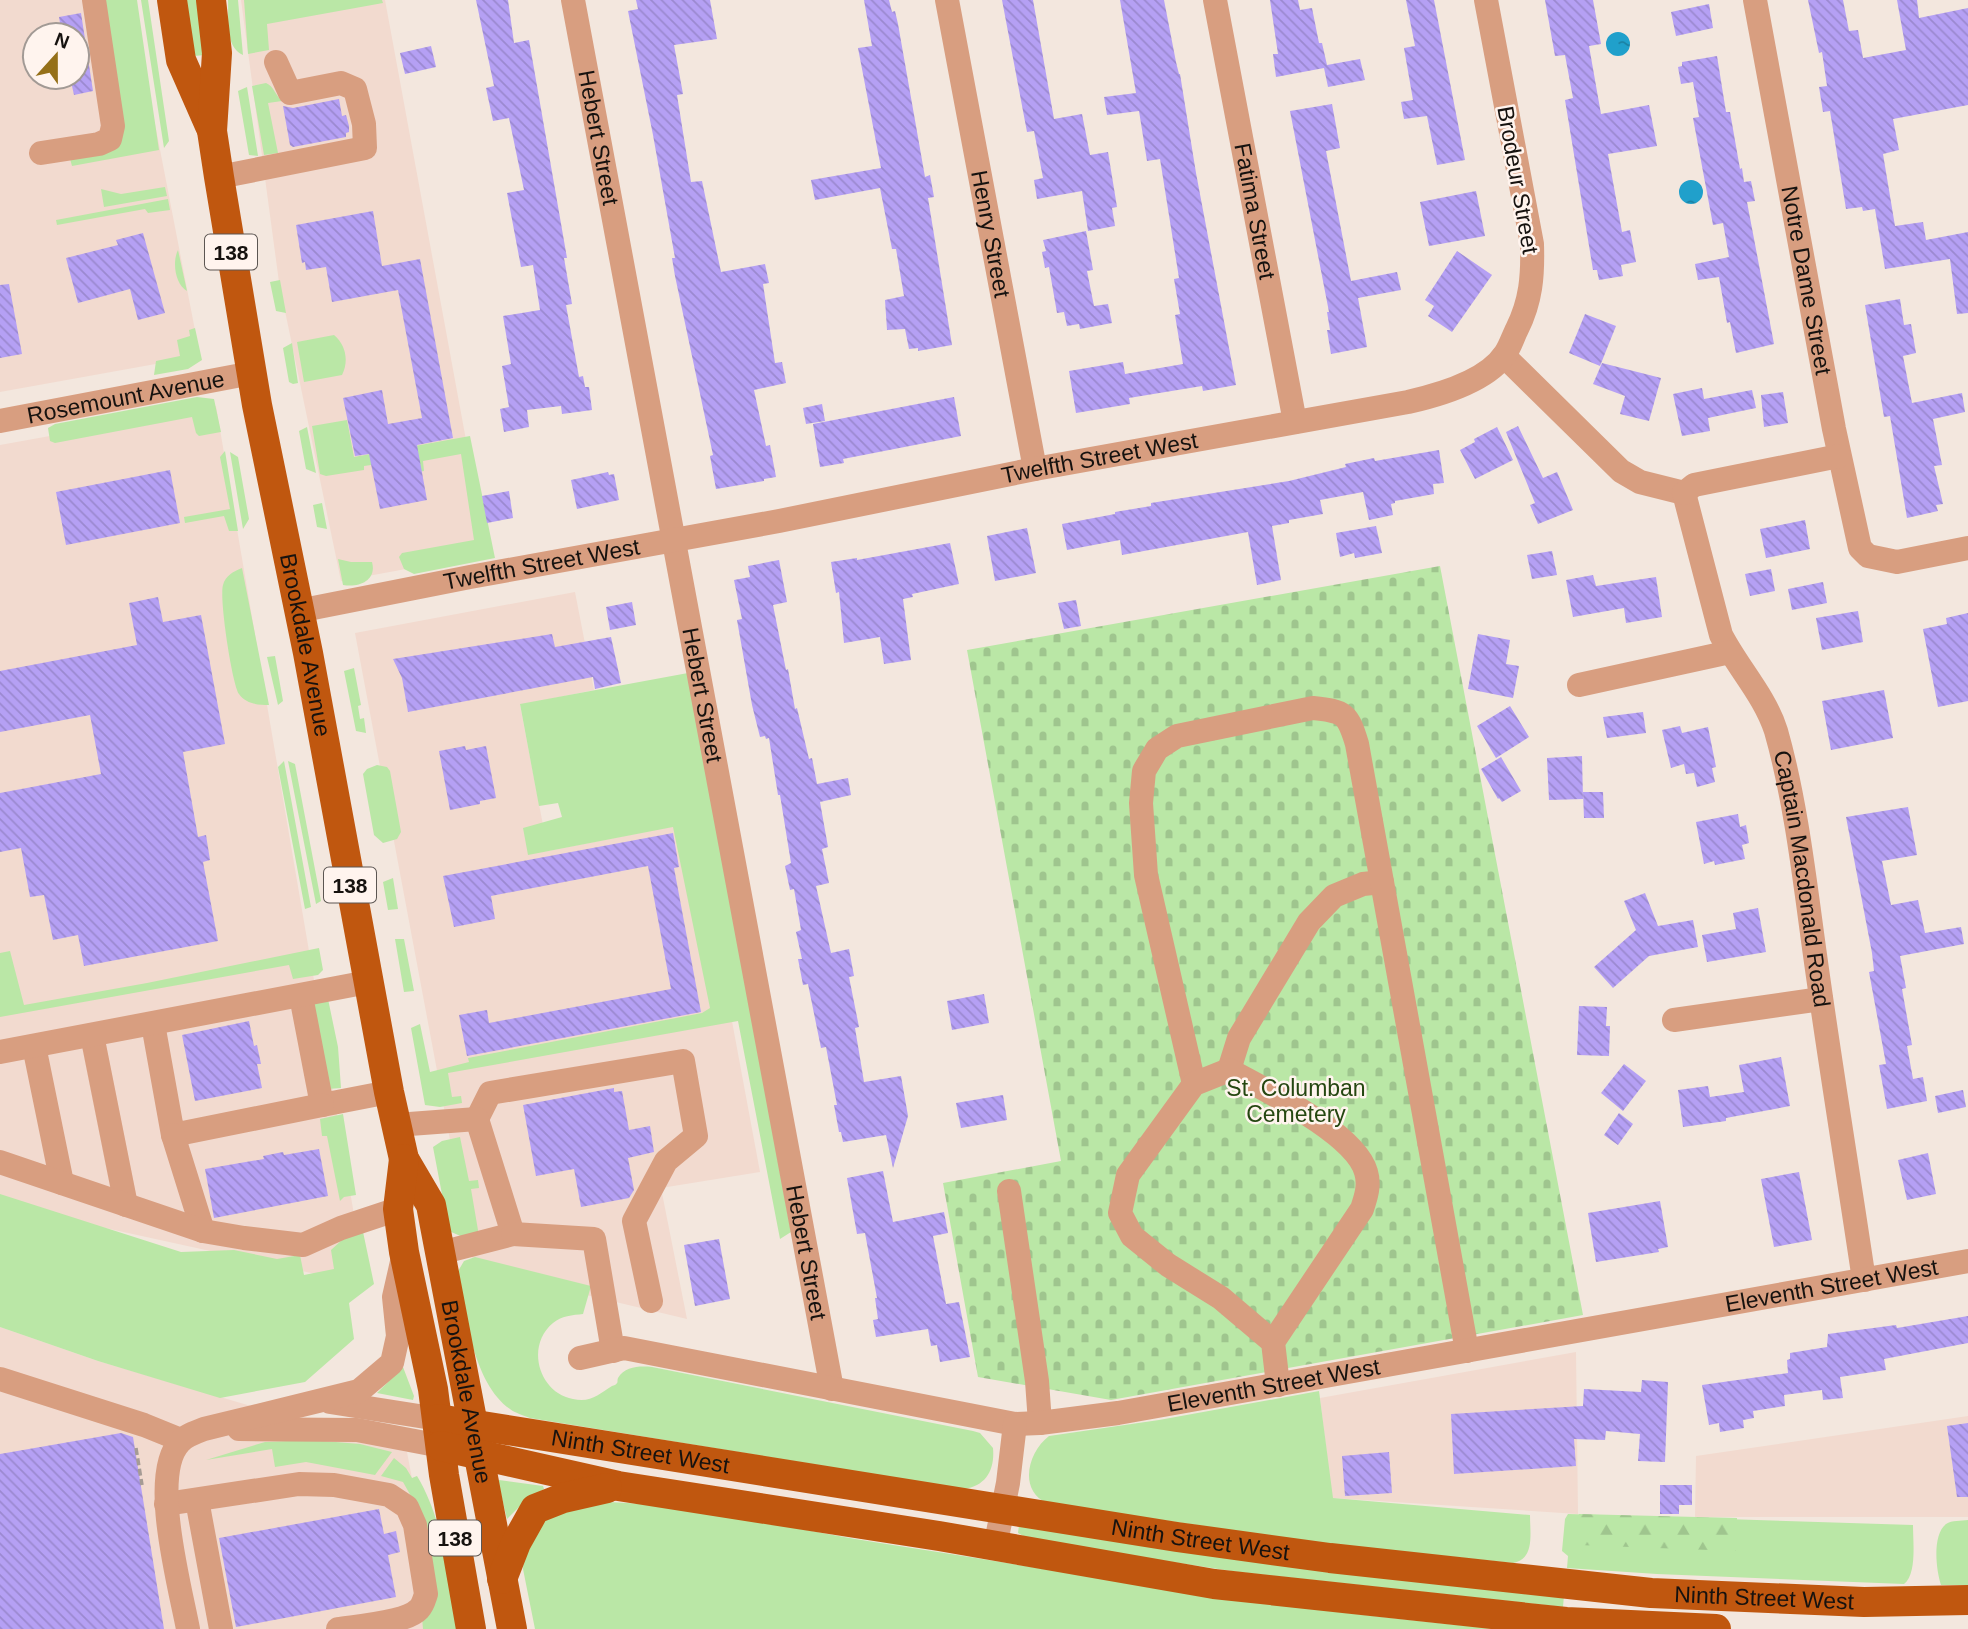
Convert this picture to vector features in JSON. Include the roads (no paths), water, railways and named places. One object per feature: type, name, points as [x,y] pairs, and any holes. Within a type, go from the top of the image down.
[{"type":"main road","name":"Brookdale Avenue","points":[[172,0],[181,61],[212,131]]},
{"type":"main road","name":"Brookdale Avenue","points":[[211,0],[217,53],[212,131],[252,373],[389,1092],[404,1159],[431,1205],[512,1629]]},
{"type":"main road","name":"Brookdale Avenue","points":[[404,1159],[398,1209],[404,1252],[439,1433],[471,1629]]},
{"type":"main road","name":"Ninth Street West","points":[[439,1433],[474,1425],[1177,1537],[1317,1556],[1651,1593],[1864,1602],[1968,1600]]},
{"type":"main road","name":"Ninth Street West","points":[[439,1433],[480,1455],[618,1486],[939,1536],[1214,1584],[1607,1626],[1716,1629]]},
{"type":"main road","points":[[502,1579],[516,1543],[536,1509],[563,1498],[618,1486]]},
{"type":"street","points":[[41,153],[99,144],[110,139],[113,126],[94,0]]},
{"type":"street","name":"Hebert Street","points":[[573,0],[832,1389]]},
{"type":"street","name":"Henry Street","points":[[947,0],[1035,469]]},
{"type":"street","name":"Fatima Street","points":[[1215,0],[1294,422]]},
{"type":"street","name":"Brodeur Street","points":[[1486,0],[1529,230],[1532,260],[1530,295],[1524,315],[1504,356]]},
{"type":"street","name":"Notre Dame Street","points":[[1755,0],[1839,456],[1860,548],[1868,556],[1897,562],[1968,548]]},
{"type":"street","points":[[219,177],[365,148],[364,124],[355,89],[341,83],[290,93],[276,62]]},
{"type":"street","points":[[1504,356],[1621,471],[1640,482],[1684,493],[1694,485],[1839,456]]},
{"type":"street","name":"Twelfth Street West","points":[[298,611],[1035,469],[1437,395],[1480,375],[1504,356]]},
{"type":"street","name":"Rosemount Avenue","points":[[0,421],[252,373]]},
{"type":"street","name":"Captain Macdonald Road","points":[[1684,493],[1721,635],[1767,708],[1776,730],[1789,789],[1864,1280]]},
{"type":"street","points":[[1579,685],[1730,652]]},
{"type":"street","points":[[1194,1084],[1146,875],[1140,803],[1144,771],[1157,749],[1177,736],[1313,708],[1335,710],[1350,722],[1357,744],[1467,1351]]},
{"type":"street","points":[[1229,1070],[1239,1038],[1309,922],[1334,896],[1363,884],[1382,882]]},
{"type":"street","points":[[0,1052],[368,982]]},
{"type":"street","points":[[301,996],[322,1105]]},
{"type":"street","points":[[1674,1020],[1821,999]]},
{"type":"street","points":[[153,1024],[173,1135],[203,1231]]},
{"type":"street","points":[[92,1035],[126,1205]]},
{"type":"street","points":[[34,1046],[62,1183]]},
{"type":"street","points":[[440,1253],[513,1234],[594,1239],[634,1221],[666,1161],[696,1136],[683,1061],[490,1093],[477,1119],[513,1234]]},
{"type":"street","points":[[1229,1070],[1194,1084],[1128,1175],[1120,1213],[1132,1236],[1168,1265],[1221,1298],[1273,1342]]},
{"type":"street","points":[[1229,1070],[1289,1103],[1349,1144],[1367,1174],[1368,1189],[1362,1209],[1273,1342],[1278,1385]]},
{"type":"street","points":[[173,1135],[389,1092]]},
{"type":"street","points":[[396,1125],[477,1119]]},
{"type":"street","points":[[0,1162],[203,1231],[303,1245],[341,1228],[398,1209]]},
{"type":"street","points":[[995,1547],[1002,1510],[1028,1424],[1037,1381],[1009,1191]]},
{"type":"street","points":[[634,1221],[651,1301]]},
{"type":"street","points":[[594,1239],[613,1351]]},
{"type":"street","points":[[188,1629],[166,1504],[165,1479],[171,1456],[181,1440],[204,1429],[359,1391],[392,1363],[398,1336],[394,1297],[404,1252]]},
{"type":"street","name":"Eleventh Street West","points":[[580,1359],[624,1348],[1028,1424],[1118,1413],[1968,1261]]},
{"type":"street","points":[[0,1380],[144,1425],[181,1440]]},
{"type":"street","points":[[319,1400],[439,1433]]},
{"type":"street","points":[[204,1429],[439,1433]]},
{"type":"street","points":[[166,1504],[299,1484],[334,1485],[389,1495],[407,1507],[415,1525],[426,1594],[423,1603],[417,1612],[385,1626],[338,1629]]},
{"type":"street","points":[[197,1500],[220,1629]]},
{"type":"street","points":[[1607,1626],[1612,1588]]},
{"type":"water","points":[[1618,32],[1629,39],[1630,44],[1623,55],[1618,56],[1607,49],[1606,44],[1613,33]]},
{"type":"water","points":[[1691,180],[1702,187],[1703,192],[1696,203],[1691,204],[1680,197],[1679,192],[1686,181]]},
{"type":"park label","name":"St. Columban Cemetery","points":[[1296,1101]]}]
